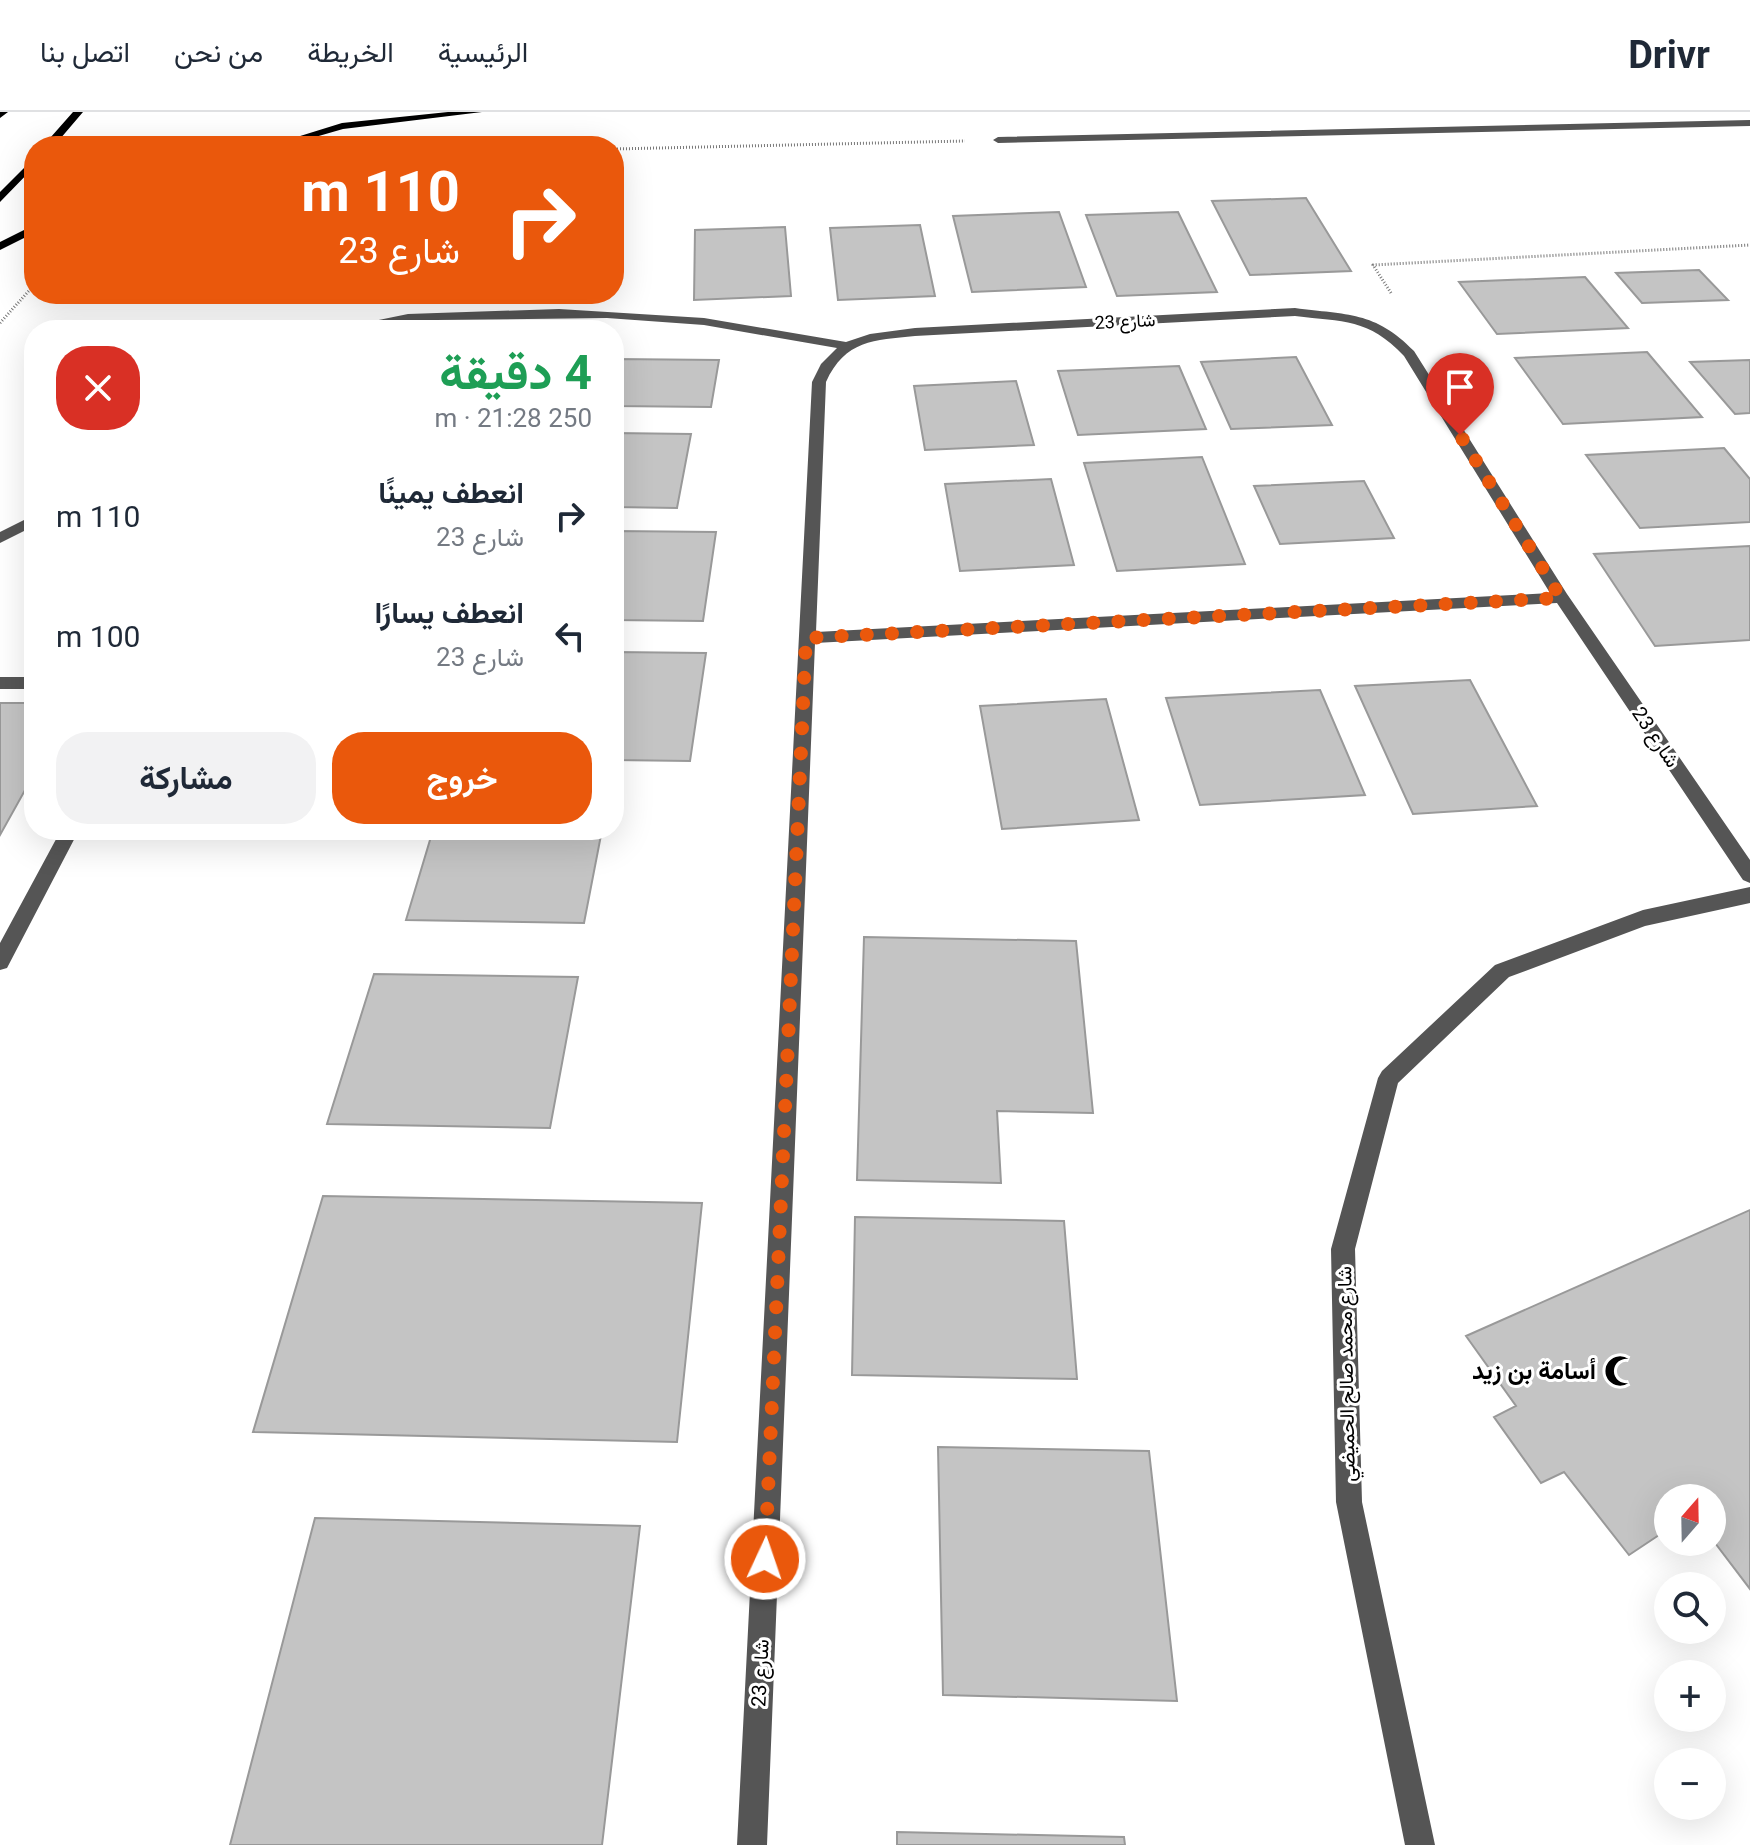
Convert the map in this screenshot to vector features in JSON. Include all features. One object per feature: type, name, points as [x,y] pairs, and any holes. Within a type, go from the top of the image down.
[{"type":"main road","points":[[57,136],[78,112]]},
{"type":"main road","points":[[308,136],[342,126],[477,112]]},
{"type":"main road","points":[[0,199],[24,172]]},
{"type":"main road","points":[[0,247],[24,234]]},
{"type":"street","points":[[998,140],[1750,123]]},
{"type":"street","points":[[405,320],[523,312],[586,313],[760,329],[846,346]]},
{"type":"street","name":"شارع 23","points":[[752,1845],[806,638],[819,382],[827,361],[846,346],[873,337],[915,332],[1295,312],[1368,322],[1389,333],[1409,354],[1561,598],[1750,875]]},
{"type":"street","points":[[0,538],[24,525]]},
{"type":"street","points":[[806,638],[1561,598]]},
{"type":"street","points":[[0,683],[24,683]]},
{"type":"street","points":[[0,962],[65,840]]},
{"type":"street","name":"شارع محمد صالح الحميضي","points":[[1420,1845],[1349,1502],[1343,1249],[1389,1078],[1502,971],[1643,918],[1750,895]]},
{"type":"path","points":[[624,149],[998,140]]},
{"type":"path","points":[[1368,322],[1393,297],[1373,265],[1750,245]]},
{"type":"path","points":[[0,323],[24,296]]},
{"type":"building","points":[[1306,198],[1351,271],[1250,275],[1212,201]]},
{"type":"building","points":[[1059,212],[1086,287],[972,292],[953,216]]},
{"type":"building","points":[[1178,212],[1217,292],[1117,296],[1086,215]]},
{"type":"building","points":[[920,225],[935,296],[838,300],[830,228]]},
{"type":"building","points":[[785,227],[791,296],[694,300],[695,230]]},
{"type":"building","points":[[1699,270],[1728,300],[1642,303],[1616,273]]},
{"type":"building","points":[[1585,277],[1628,328],[1497,334],[1459,282]]},
{"type":"building","points":[[1647,352],[1702,417],[1563,424],[1515,358]]},
{"type":"building","points":[[1296,357],[1332,425],[1231,429],[1201,362]]},
{"type":"building","points":[[624,359],[719,360],[711,407],[624,406]]},
{"type":"building","points":[[1750,360],[1750,413],[1735,414],[1690,362]]},
{"type":"building","points":[[1179,366],[1206,429],[1078,435],[1058,371]]},
{"type":"building","points":[[1016,381],[1034,445],[925,450],[914,386]]},
{"type":"building","points":[[624,433],[691,434],[677,508],[624,507]]},
{"type":"building","points":[[1724,448],[1750,479],[1750,522],[1640,528],[1586,455]]},
{"type":"building","points":[[1202,457],[1245,564],[1117,571],[1084,463]]},
{"type":"building","points":[[1051,479],[1074,565],[960,571],[945,484]]},
{"type":"building","points":[[1364,481],[1394,538],[1280,544],[1254,486]]},
{"type":"building","points":[[624,531],[716,532],[703,621],[624,620]]},
{"type":"building","points":[[1750,546],[1750,640],[1655,646],[1594,554]]},
{"type":"building","points":[[624,652],[706,653],[690,761],[624,760]]},
{"type":"building","points":[[1470,680],[1537,806],[1413,814],[1355,686]]},
{"type":"building","points":[[1320,690],[1365,795],[1200,805],[1166,698]]},
{"type":"building","points":[[1106,699],[1139,820],[1002,829],[980,706]]},
{"type":"building","points":[[0,703],[24,703],[24,792],[0,835]]},
{"type":"building","points":[[430,840],[600,840],[584,923],[406,920]]},
{"type":"building","points":[[864,937],[1076,941],[1093,1113],[997,1111],[1001,1183],[857,1180]]},
{"type":"building","points":[[374,974],[578,977],[550,1128],[327,1124]]},
{"type":"building","points":[[323,1196],[702,1203],[677,1442],[253,1432]]},
{"type":"building","name":"أسامة بن زيد","points":[[1750,1210],[1750,1589],[1725,1556],[1726,1484],[1654,1484],[1654,1538],[1629,1555],[1564,1472],[1541,1483],[1494,1417],[1516,1406],[1466,1336]]},
{"type":"building","points":[[855,1217],[1064,1221],[1077,1379],[852,1375]]},
{"type":"building","points":[[938,1447],[1149,1451],[1177,1701],[943,1695]]},
{"type":"building","points":[[315,1518],[640,1526],[602,1845],[230,1845]]},
{"type":"building","points":[[897,1832],[1124,1837],[1125,1845],[897,1845]]},
{"type":"place","name":"أسامة بن زيد","points":[[1620,1371]]},
{"type":"route","points":[[765,1559],[806,638],[1561,598],[1460,435]]}]
